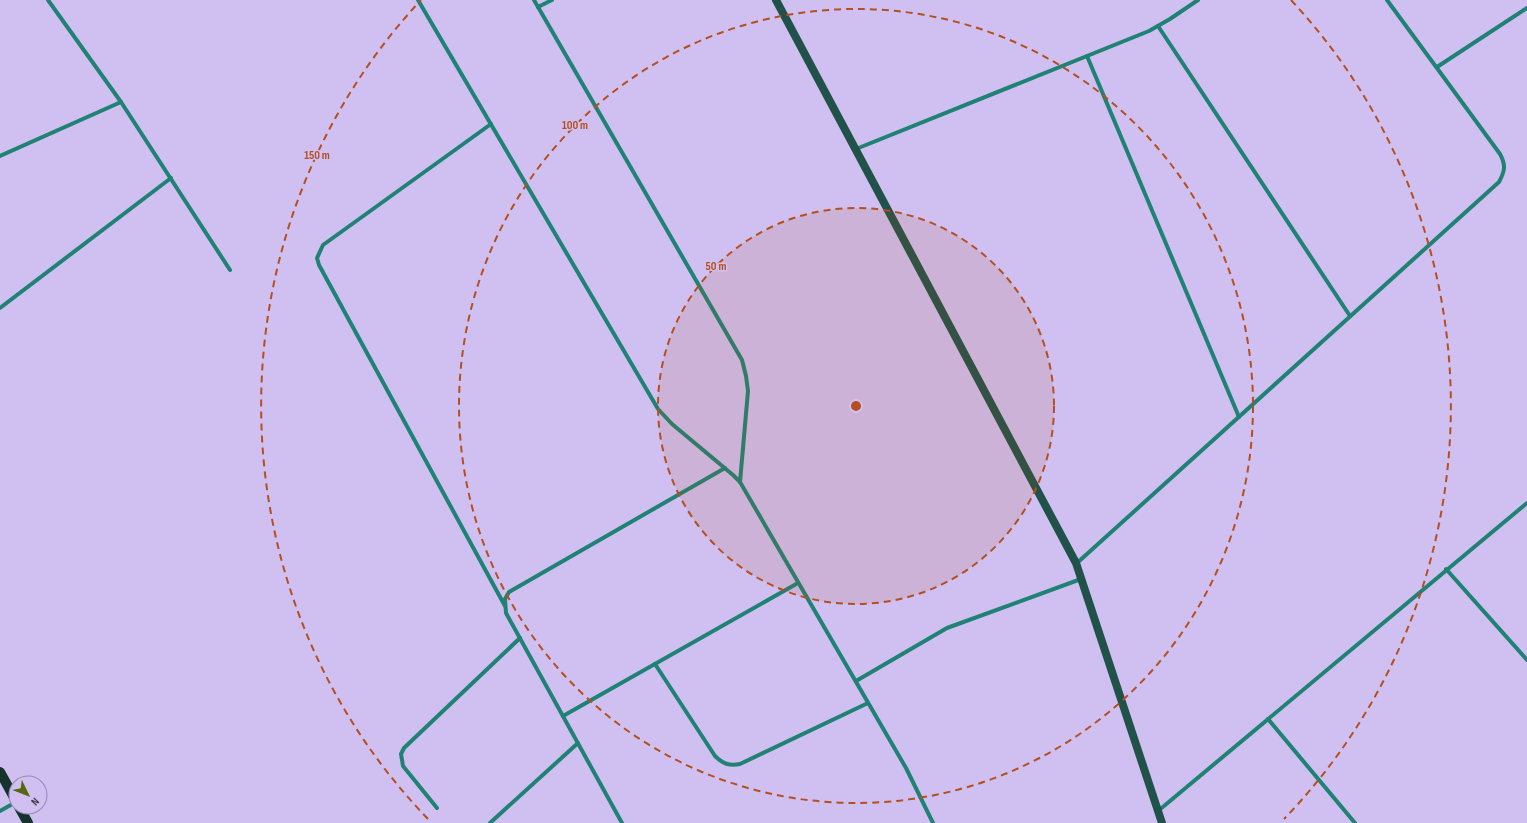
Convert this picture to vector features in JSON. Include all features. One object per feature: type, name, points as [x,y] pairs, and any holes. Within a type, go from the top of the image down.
[{"type":"main road","points":[[0,772],[8,786]]},
{"type":"street","points":[[49,0],[121,102],[230,270]]},
{"type":"street","points":[[418,0],[658,408],[672,424],[740,482],[913,780],[933,823]]},
{"type":"street","points":[[534,0],[742,360],[748,391],[740,482]]},
{"type":"street","points":[[538,7],[552,0]]},
{"type":"street","points":[[776,0],[1076,563],[1162,823]]},
{"type":"street","points":[[856,149],[1158,26],[1198,0]]},
{"type":"street","points":[[1076,563],[1499,182],[1505,172],[1505,162],[1500,154],[1387,0]]},
{"type":"street","points":[[1437,68],[1527,8]]},
{"type":"street","points":[[1158,26],[1350,316]]},
{"type":"street","points":[[1087,56],[1239,417]]},
{"type":"street","points":[[0,156],[121,102]]},
{"type":"street","points":[[491,124],[323,245],[317,258],[319,265],[505,606]]},
{"type":"street","points":[[0,308],[171,178]]},
{"type":"street","points":[[622,823],[506,612],[505,599],[509,592],[725,468]]},
{"type":"street","points":[[1158,811],[1446,569],[1527,503]]},
{"type":"street","points":[[1446,569],[1527,660]]},
{"type":"street","points":[[856,681],[948,628],[1082,578]]},
{"type":"street","points":[[563,716],[798,583]]},
{"type":"street","points":[[437,808],[403,766],[401,754],[404,748],[520,638]]},
{"type":"street","points":[[655,664],[715,756],[730,766],[740,764],[868,703]]},
{"type":"street","points":[[1268,719],[1355,823]]},
{"type":"street","points":[[490,823],[578,743]]}]
